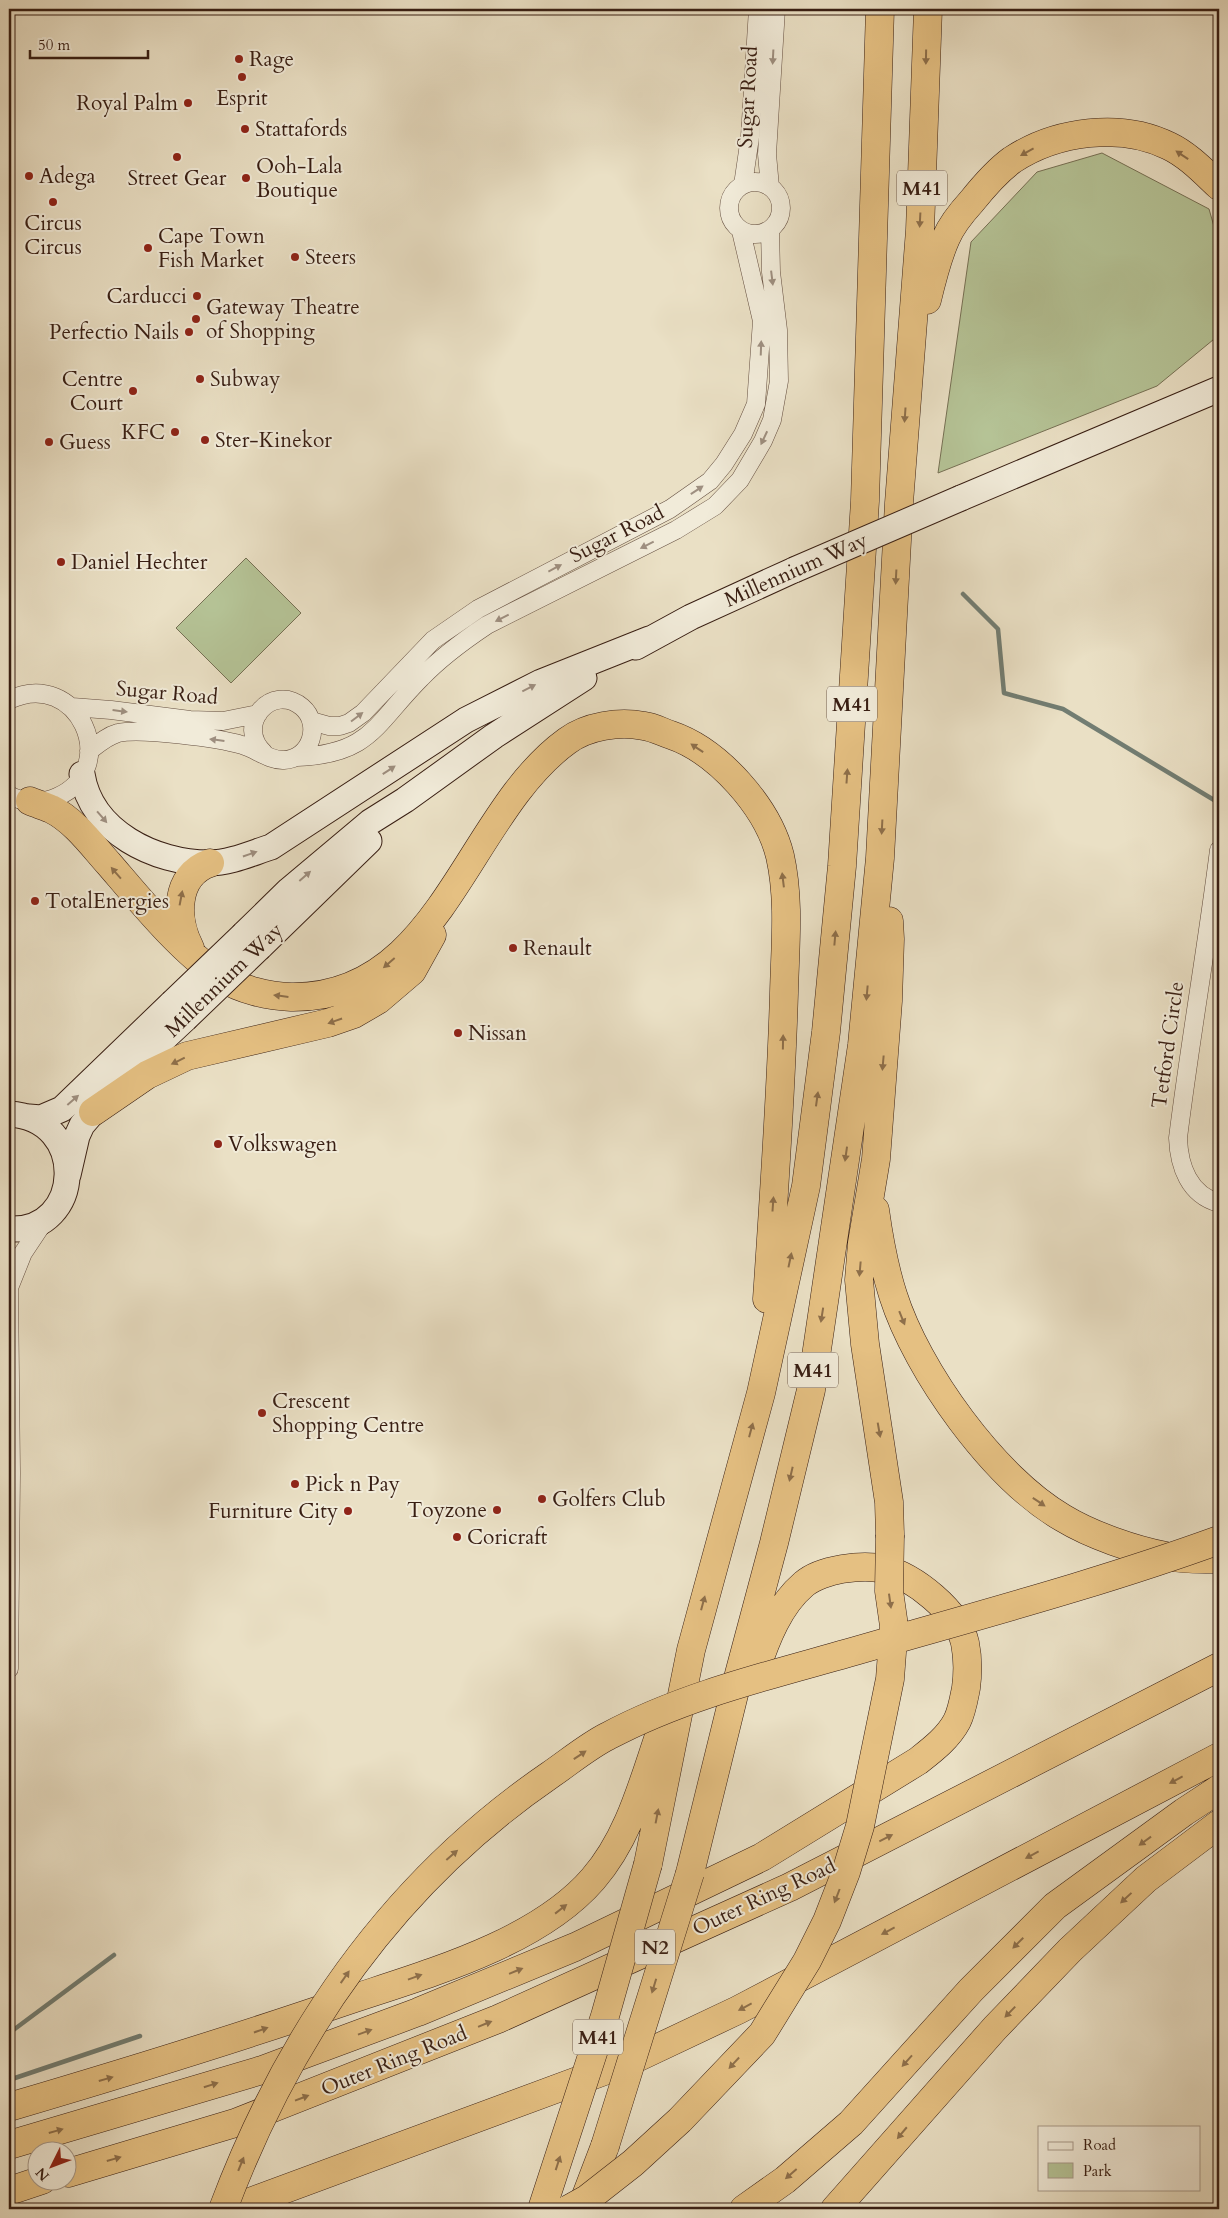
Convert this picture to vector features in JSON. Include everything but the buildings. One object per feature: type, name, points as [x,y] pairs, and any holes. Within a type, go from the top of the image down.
[{"type":"highway","name":"M41","points":[[542,2209],[604,2016],[648,1864],[690,1650],[762,1393],[806,1186],[826,1032],[842,866],[865,501],[880,9]]},
{"type":"highway","name":"M41","points":[[581,2209],[605,2146],[690,1872],[811,1390],[862,1045],[880,858],[899,503],[921,200],[928,9]]},
{"type":"highway","points":[[909,366],[936,265],[946,237],[960,215],[986,184],[1012,161],[1043,144],[1069,137],[1097,132],[1122,134],[1143,137],[1169,146],[1195,163],[1219,186]]},
{"type":"highway","points":[[16,799],[52,810],[75,828],[138,898],[198,959],[224,980],[257,993],[290,997],[330,994],[350,988],[385,968],[405,949],[446,901],[519,788],[534,769],[569,739],[593,728],[623,724],[644,726],[685,740],[707,755],[745,789],[770,828],[779,855],[786,902],[782,1071],[762,1393]]},
{"type":"highway","points":[[569,2209],[587,2199],[625,2169],[680,2120],[762,2034],[807,1961],[827,1920],[846,1872],[860,1826],[890,1679],[894,1626],[889,1591],[889,1502],[865,1344],[859,1280],[862,1243],[872,1186],[888,1001],[890,939],[888,901],[880,858]]},
{"type":"highway","points":[[198,959],[183,933],[179,909],[180,899],[189,877],[210,863]]},
{"type":"highway","points":[[93,1112],[147,1075],[187,1056],[328,1023],[354,1014],[378,1000],[412,971],[430,940],[446,901]]},
{"type":"highway","points":[[872,1186],[879,1239],[885,1265],[893,1296],[906,1328],[930,1372],[959,1418],[1002,1470],[1030,1496],[1064,1519],[1104,1536],[1168,1557],[1219,1559]]},
{"type":"highway","points":[[223,2209],[252,2136],[283,2077],[321,2010],[366,1947],[436,1868],[518,1798],[606,1736],[720,1689],[985,1614],[1179,1555],[1219,1540]]},
{"type":"highway","points":[[9,2145],[262,2070],[418,2012],[575,1946],[762,1857],[918,1761],[940,1744],[958,1720],[968,1671],[965,1641],[952,1616],[933,1596],[909,1580],[883,1569],[856,1567],[830,1571],[804,1583],[785,1605],[759,1660],[690,1872]]},
{"type":"highway","points":[[9,2107],[247,2035],[392,1985],[478,1954],[523,1934],[551,1917],[574,1899],[592,1880],[620,1841],[690,1650]]},
{"type":"highway","name":"Outer Ring Road","points":[[78,2170],[235,2123],[498,2019],[790,1887],[1219,1666]]},
{"type":"highway","points":[[231,2209],[626,2063],[738,2010],[1219,1757]]},
{"type":"highway","points":[[744,2209],[785,2180],[851,2123],[971,1990],[1055,1906],[1184,1812],[1219,1789]]},
{"type":"highway","points":[[835,2209],[995,2028],[1070,1950],[1146,1879],[1219,1824]]},
{"type":"highway","points":[[9,2191],[28,2185]]},
{"type":"street","name":"Sugar Road","points":[[743,185],[750,136],[758,9]]},
{"type":"street","name":"Sugar Road","points":[[770,187],[767,154],[776,9]]},
{"type":"street","points":[[757,182],[770,187],[777,194],[781,204],[780,215],[776,225],[770,230],[756,235],[742,231],[733,222],[729,212],[730,200],[735,190],[743,185],[757,182]]},
{"type":"street","name":"Sugar Road","points":[[297,757],[323,755],[348,749],[363,740],[376,729],[421,678],[460,643],[487,625],[676,530],[715,506],[740,480],[763,441],[772,420],[779,382],[778,330],[771,272],[770,230]]},
{"type":"street","name":"Sugar Road","points":[[311,721],[329,726],[340,726],[349,723],[363,713],[433,640],[478,609],[670,509],[710,481],[744,434],[756,404],[761,361],[762,321],[742,231]]},
{"type":"street","name":"Millennium Way","points":[[17,1114],[40,1118],[62,1109],[179,1011],[252,941],[379,832],[405,800],[550,698],[649,639],[742,592],[1218,389]]},
{"type":"street","points":[[82,774],[84,789],[93,806],[106,822],[126,839],[152,853],[176,861],[210,863],[243,856],[272,847],[466,720],[541,682],[649,639]]},
{"type":"street","points":[[9,700],[22,694],[42,693],[58,698],[72,707],[85,727],[89,751],[82,774],[75,784],[61,795],[49,800],[16,799]]},
{"type":"street","points":[[286,700],[303,708],[311,721],[313,735],[311,741],[308,748],[297,757],[280,760],[264,753],[256,744],[253,732],[258,714],[274,702],[286,700]]},
{"type":"street","name":"Sugar Road","points":[[72,707],[190,720],[223,721],[258,714]]},
{"type":"street","name":"Sugar Road","points":[[89,751],[112,735],[130,732],[230,742],[264,753]]},
{"type":"street","name":"Tetford Circle","points":[[1219,850],[1218,878],[1191,1033],[1178,1138],[1178,1155],[1188,1179],[1196,1191],[1209,1200],[1219,1202]]},
{"type":"street","name":"Millennium Way","points":[[49,1214],[62,1197],[77,1136],[82,1125],[179,1011]]},
{"type":"street","points":[[17,1114],[39,1121],[55,1135],[65,1154],[68,1175]]},
{"type":"street","points":[[9,1229],[32,1225],[49,1214]]},
{"type":"street","points":[[9,1668],[9,1287],[23,1253],[49,1214]]},
{"type":"green space","points":[[1102,153],[1209,209],[1219,244],[1219,335],[1157,386],[938,473],[971,242],[1037,172]]},
{"type":"green space","points":[[246,558],[301,613],[231,683],[176,628]]},
{"type":"waterway","points":[[963,594],[998,629],[1004,693],[1063,709],[1219,803]]},
{"type":"waterway","points":[[9,2036],[12,2031],[114,1955]]},
{"type":"waterway","points":[[9,2080],[140,2036]]},
{"type":"place","name":"Rage","points":[[239,59]]},
{"type":"place","name":"Esprit","points":[[242,77]]},
{"type":"place","name":"Royal Palm","points":[[188,103]]},
{"type":"place","name":"Stattafords","points":[[245,129]]},
{"type":"place","name":"Street Gear","points":[[177,157]]},
{"type":"place","name":"Adega","points":[[29,176]]},
{"type":"place","name":"Ooh-Lala Boutique","points":[[246,178]]},
{"type":"place","name":"Circus Circus","points":[[53,202]]},
{"type":"place","name":"Cape Town Fish Market","points":[[148,248]]},
{"type":"place","name":"Steers","points":[[295,257]]},
{"type":"place","name":"Carducci","points":[[197,296]]},
{"type":"place","name":"Gateway Theatre of Shopping","points":[[196,319]]},
{"type":"place","name":"Perfectio Nails","points":[[189,332]]},
{"type":"place","name":"Subway","points":[[200,379]]},
{"type":"place","name":"Centre Court","points":[[133,391]]},
{"type":"place","name":"KFC","points":[[175,432]]},
{"type":"place","name":"Ster-Kinekor","points":[[205,440]]},
{"type":"place","name":"Guess","points":[[49,442]]},
{"type":"place","name":"Daniel Hechter","points":[[61,562]]},
{"type":"place","name":"TotalEnergies","points":[[35,901]]},
{"type":"place","name":"Renault","points":[[513,948]]},
{"type":"place","name":"Nissan","points":[[458,1033]]},
{"type":"place","name":"Volkswagen","points":[[218,1144]]},
{"type":"place","name":"Crescent Shopping Centre","points":[[262,1413]]},
{"type":"place","name":"Pick n Pay","points":[[295,1484]]},
{"type":"place","name":"Golfers Club","points":[[542,1499]]},
{"type":"place","name":"Toyzone","points":[[497,1510]]},
{"type":"place","name":"Furniture City","points":[[348,1511]]},
{"type":"place","name":"Coricraft","points":[[457,1537]]}]
